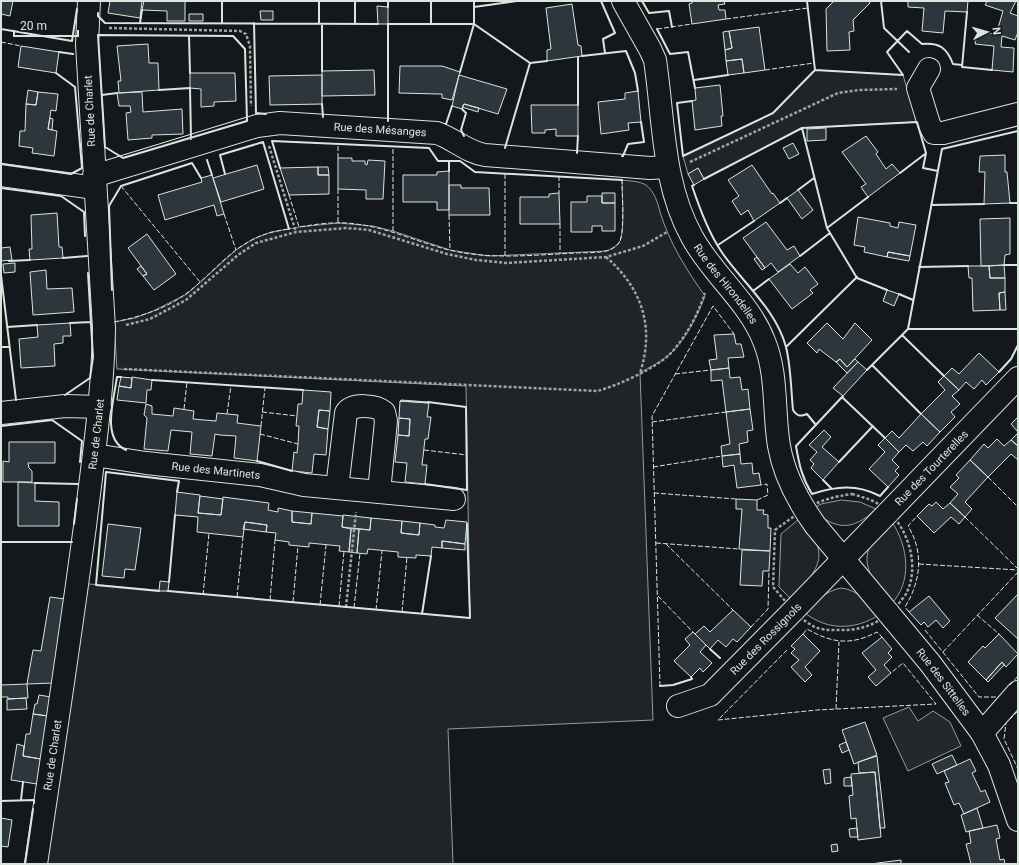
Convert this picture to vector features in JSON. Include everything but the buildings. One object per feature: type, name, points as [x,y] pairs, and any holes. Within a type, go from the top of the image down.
[{"type":"street","name":"Rue de Charlet","points":[[36,864],[78,583],[100,407],[103,369],[104,328],[86,28],[89,1]]},
{"type":"street","name":"Rue des Hirondelles","points":[[623,1],[655,60],[671,186],[684,221],[692,238],[714,270],[749,313],[764,340],[774,379],[781,455],[792,486],[804,509],[845,558]]},
{"type":"street","points":[[929,69],[918,88],[929,124],[934,133],[943,133],[1018,114]]},
{"type":"street","name":"Rue des Mésanges","points":[[95,182],[257,126],[280,123],[428,132],[446,136],[471,151],[485,155],[650,168],[668,167]]},
{"type":"street","points":[[1,175],[95,182]]},
{"type":"street","name":"Rue des Tourterelles","points":[[845,558],[1018,378]]},
{"type":"street","points":[[1,413],[65,406],[100,407]]},
{"type":"street","points":[[337,488],[346,413],[348,409],[352,407],[377,408],[384,412],[386,421],[379,492]]},
{"type":"street","name":"Rue des Martinets","points":[[94,455],[146,463],[260,475],[304,485],[454,499]]},
{"type":"street","name":"Rue des Rossignols","points":[[678,706],[710,695],[845,558]]},
{"type":"street","name":"Rue des Sittelles","points":[[845,558],[930,663],[982,733],[999,765],[1018,820]]},
{"type":"street","points":[[982,733],[1018,692]]},
{"type":"path","points":[[86,28],[240,30],[246,34],[249,39],[252,114],[257,126],[267,141],[296,232]]},
{"type":"path","points":[[668,167],[689,162],[838,93],[859,90],[918,88]]},
{"type":"path","points":[[104,328],[133,324],[169,310],[186,300],[238,255],[256,243],[296,232],[347,228],[369,230],[447,254],[476,260],[506,263],[606,256],[642,246],[684,221]]},
{"type":"path","points":[[606,256],[621,270],[631,285],[640,302],[646,320],[647,341],[645,358],[640,373]]},
{"type":"path","points":[[103,369],[597,391],[608,388],[640,373],[669,355],[684,337],[700,308],[714,270]]},
{"type":"path","points":[[346,607],[355,516]]},
{"type":"shaded area","points":[[815,70],[903,75],[917,122],[802,128],[704,179],[698,168],[688,174],[683,156],[773,113]]},
{"type":"shaded area","points":[[622,180],[634,181],[646,185],[651,190],[657,201],[664,224],[674,246],[705,296],[681,342],[669,355],[640,373],[653,720],[448,729],[453,864],[36,864],[78,583],[470,618],[466,386],[117,369],[114,322],[135,318],[187,294],[236,250],[253,239],[271,232],[299,227],[338,223],[373,226],[450,250],[488,256],[607,251],[620,241],[622,236]]},
{"type":"shaded area","points":[[841,500],[860,502],[876,509],[860,521],[844,526],[829,521],[812,509],[821,504]]},
{"type":"shaded area","points":[[799,519],[816,542],[819,550],[819,558],[817,566],[808,580],[790,598],[779,587],[781,534]]},
{"type":"shaded area","points":[[892,522],[902,542],[906,564],[903,585],[891,604],[871,576],[867,560],[868,551],[872,543]]},
{"type":"shaded area","points":[[841,588],[858,594],[879,615],[861,624],[842,626],[823,623],[805,613],[825,594]]},
{"type":"shaded area","points":[[909,707],[918,721],[933,711],[950,722],[961,746],[908,771],[883,718]]},
{"type":"fence","points":[[726,19],[808,8]]},
{"type":"fence","points":[[657,29],[692,24]]},
{"type":"fence","points":[[1,42],[21,46]]},
{"type":"fence","points":[[765,70],[814,63]]},
{"type":"fence","points":[[338,144],[338,158]]},
{"type":"fence","points":[[393,147],[393,231]]},
{"type":"fence","points":[[505,174],[505,256]]},
{"type":"fence","points":[[559,176],[559,193]]},
{"type":"fence","points":[[289,195],[299,227],[320,224],[349,223],[380,229],[437,247],[465,253],[497,256],[528,256],[599,252],[615,247],[619,243],[622,231],[622,180]]},
{"type":"fence","points":[[121,186],[200,282]]},
{"type":"fence","points":[[338,189],[338,223]]},
{"type":"fence","points":[[224,214],[236,250]]},
{"type":"fence","points":[[449,215],[450,250]]},
{"type":"fence","points":[[560,224],[560,254]]},
{"type":"fence","points":[[114,322],[143,315],[170,304],[187,293],[227,257],[245,244],[262,235],[289,229]]},
{"type":"fence","points":[[660,686],[652,416],[713,306],[734,334]]},
{"type":"fence","points":[[675,374],[711,370]]},
{"type":"fence","points":[[184,409],[187,382]]},
{"type":"fence","points":[[227,414],[231,385]]},
{"type":"fence","points":[[261,426],[265,387]]},
{"type":"fence","points":[[262,412],[297,416]]},
{"type":"fence","points":[[652,422],[726,412]]},
{"type":"fence","points":[[260,434],[298,444]]},
{"type":"fence","points":[[424,450],[467,455]]},
{"type":"fence","points":[[653,467],[722,456]]},
{"type":"fence","points":[[988,477],[1018,507]]},
{"type":"fence","points":[[757,500],[768,495],[767,484],[761,485]]},
{"type":"fence","points":[[654,493],[736,499]]},
{"type":"fence","points":[[909,612],[905,607],[917,577],[918,556],[917,546],[908,526],[917,516]]},
{"type":"fence","points":[[965,517],[1018,569]]},
{"type":"fence","points":[[203,595],[209,533]]},
{"type":"fence","points":[[237,597],[243,537]]},
{"type":"fence","points":[[270,600],[275,540]]},
{"type":"fence","points":[[656,543],[739,549]]},
{"type":"fence","points":[[666,544],[733,610]]},
{"type":"fence","points":[[320,605],[326,545]]},
{"type":"fence","points":[[293,602],[298,546]]},
{"type":"fence","points":[[339,606],[344,551]]},
{"type":"fence","points":[[376,610],[382,551]]},
{"type":"fence","points":[[354,608],[360,553]]},
{"type":"fence","points":[[402,612],[407,557]]},
{"type":"fence","points":[[919,564],[1018,570]]},
{"type":"fence","points":[[751,627],[768,609],[769,571]]},
{"type":"fence","points":[[943,652],[1018,572]]},
{"type":"fence","points":[[658,596],[693,632]]},
{"type":"fence","points":[[977,615],[999,634]]},
{"type":"fence","points":[[803,634],[807,629],[816,634],[841,641],[850,641],[877,632],[882,637]]},
{"type":"fence","points":[[925,630],[979,697],[998,697],[1001,694]]},
{"type":"fence","points":[[836,709],[839,642]]},
{"type":"fence","points":[[787,650],[718,720],[817,710],[936,704],[903,663],[891,673]]},
{"type":"fence","points":[[1010,685],[1018,676]]},
{"type":"fence","points":[[1018,711],[1006,723],[1004,739],[1018,769]]},
{"type":"wall","points":[[222,1],[222,23]]},
{"type":"wall","points":[[319,1],[319,24]]},
{"type":"wall","points":[[355,1],[355,24]]},
{"type":"wall","points":[[388,1],[388,7]]},
{"type":"wall","points":[[431,1],[431,24]]},
{"type":"wall","points":[[460,72],[474,24],[474,1]]},
{"type":"wall","points":[[474,7],[517,1]]},
{"type":"wall","points":[[601,1],[615,33],[603,39],[605,53]]},
{"type":"wall","points":[[642,1],[649,13],[669,11],[672,27]]},
{"type":"wall","points":[[807,1],[815,70],[903,75],[887,52],[907,31],[922,44],[933,44],[942,47],[951,58],[953,64],[962,65]]},
{"type":"wall","points":[[881,1],[884,28],[909,52]]},
{"type":"wall","points":[[1,29],[72,41],[77,9]]},
{"type":"wall","points":[[140,23],[142,10]]},
{"type":"wall","points":[[967,12],[962,67],[992,70]]},
{"type":"wall","points":[[98,13],[98,16],[105,23],[378,24]]},
{"type":"wall","points":[[254,23],[256,113],[266,114]]},
{"type":"wall","points":[[322,24],[322,71]]},
{"type":"wall","points":[[388,121],[388,24],[474,24],[530,63],[547,61]]},
{"type":"wall","points":[[657,29],[670,54],[688,52],[695,88]]},
{"type":"wall","points":[[98,35],[233,36],[245,49],[247,121],[123,158],[105,147],[98,35]]},
{"type":"wall","points":[[189,36],[190,73]]},
{"type":"wall","points":[[582,56],[626,51],[635,73],[638,91]]},
{"type":"wall","points":[[59,52],[73,54]]},
{"type":"wall","points":[[578,57],[578,105]]},
{"type":"wall","points":[[505,148],[530,63]]},
{"type":"wall","points":[[692,101],[677,103],[683,156],[773,113],[815,70]]},
{"type":"wall","points":[[1,164],[71,174],[82,168],[75,87],[56,73]]},
{"type":"wall","points":[[694,80],[728,75]]},
{"type":"wall","points":[[159,90],[190,88],[191,139]]},
{"type":"wall","points":[[102,95],[117,93]]},
{"type":"wall","points":[[322,104],[323,117]]},
{"type":"wall","points":[[446,124],[452,106]]},
{"type":"wall","points":[[462,109],[466,113],[461,130],[464,136]]},
{"type":"wall","points":[[622,156],[628,144],[644,142],[641,122]]},
{"type":"wall","points":[[704,179],[802,128],[917,122],[926,153],[923,168],[938,171]]},
{"type":"wall","points":[[802,128],[827,228],[857,278],[887,290]]},
{"type":"wall","points":[[867,370],[908,329],[942,149],[1018,131]]},
{"type":"wall","points":[[577,153],[578,136]]},
{"type":"wall","points":[[280,168],[272,141],[429,148],[438,161],[460,161],[475,172],[622,180]]},
{"type":"wall","points":[[225,174],[220,155],[263,142],[289,229]]},
{"type":"wall","points":[[900,173],[925,154]]},
{"type":"wall","points":[[207,160],[212,175]]},
{"type":"wall","points":[[449,161],[449,171]]},
{"type":"wall","points":[[112,290],[109,206],[121,186],[192,163],[201,178]]},
{"type":"wall","points":[[798,190],[814,178]]},
{"type":"wall","points":[[694,185],[692,186],[709,230],[718,246],[767,309],[781,334],[786,347],[789,362],[793,410],[799,415],[807,414],[816,425]]},
{"type":"wall","points":[[1,188],[61,196],[84,212],[85,236]]},
{"type":"wall","points":[[827,228],[868,197]]},
{"type":"wall","points":[[780,203],[787,198]]},
{"type":"wall","points":[[1010,203],[1018,203]]},
{"type":"wall","points":[[931,205],[984,204]]},
{"type":"wall","points":[[718,245],[754,221]]},
{"type":"wall","points":[[800,256],[830,233]]},
{"type":"wall","points":[[63,258],[87,256]]},
{"type":"wall","points":[[9,261],[30,260]]},
{"type":"wall","points":[[1004,265],[1018,265]]},
{"type":"wall","points":[[919,267],[968,266]]},
{"type":"wall","points":[[65,395],[90,378],[93,357],[88,273]]},
{"type":"wall","points":[[1,275],[16,400]]},
{"type":"wall","points":[[786,347],[857,277]]},
{"type":"wall","points":[[753,291],[769,279]]},
{"type":"wall","points":[[899,294],[913,300]]},
{"type":"wall","points":[[70,323],[91,322]]},
{"type":"wall","points":[[7,327],[37,325]]},
{"type":"wall","points":[[908,329],[1018,329]]},
{"type":"wall","points":[[902,335],[944,376]]},
{"type":"wall","points":[[999,372],[1011,359],[1018,345]]},
{"type":"wall","points":[[1,347],[9,347]]},
{"type":"wall","points":[[872,365],[921,414]]},
{"type":"wall","points":[[121,377],[117,377],[112,407],[111,428],[118,445],[126,450]]},
{"type":"wall","points":[[152,380],[303,390]]},
{"type":"wall","points":[[843,396],[796,446],[801,471],[806,482],[812,494],[830,489],[855,488],[880,496],[888,487]]},
{"type":"wall","points":[[842,397],[885,438]]},
{"type":"wall","points":[[425,484],[467,490],[466,407],[428,402]]},
{"type":"wall","points":[[1,426],[52,420],[82,441],[80,462]]},
{"type":"wall","points":[[839,462],[873,426]]},
{"type":"wall","points":[[257,461],[292,471]]},
{"type":"wall","points":[[159,591],[96,585],[106,472],[179,481],[177,492]]},
{"type":"wall","points":[[823,480],[831,488]]},
{"type":"wall","points":[[35,483],[78,484]]},
{"type":"wall","points":[[74,524],[77,499]]},
{"type":"wall","points":[[169,582],[175,515]]},
{"type":"wall","points":[[168,591],[470,618],[467,524]]},
{"type":"wall","points":[[1,542],[72,542]]},
{"type":"wall","points":[[422,614],[431,556]]},
{"type":"wall","points":[[710,649],[720,658]]},
{"type":"wall","points":[[660,686],[673,685],[692,679],[691,677]]},
{"type":"wall","points":[[21,800],[23,782]]},
{"type":"wall","points":[[1,801],[34,800],[34,803]]},
{"type":"wall","points":[[25,864],[33,809]]}]
